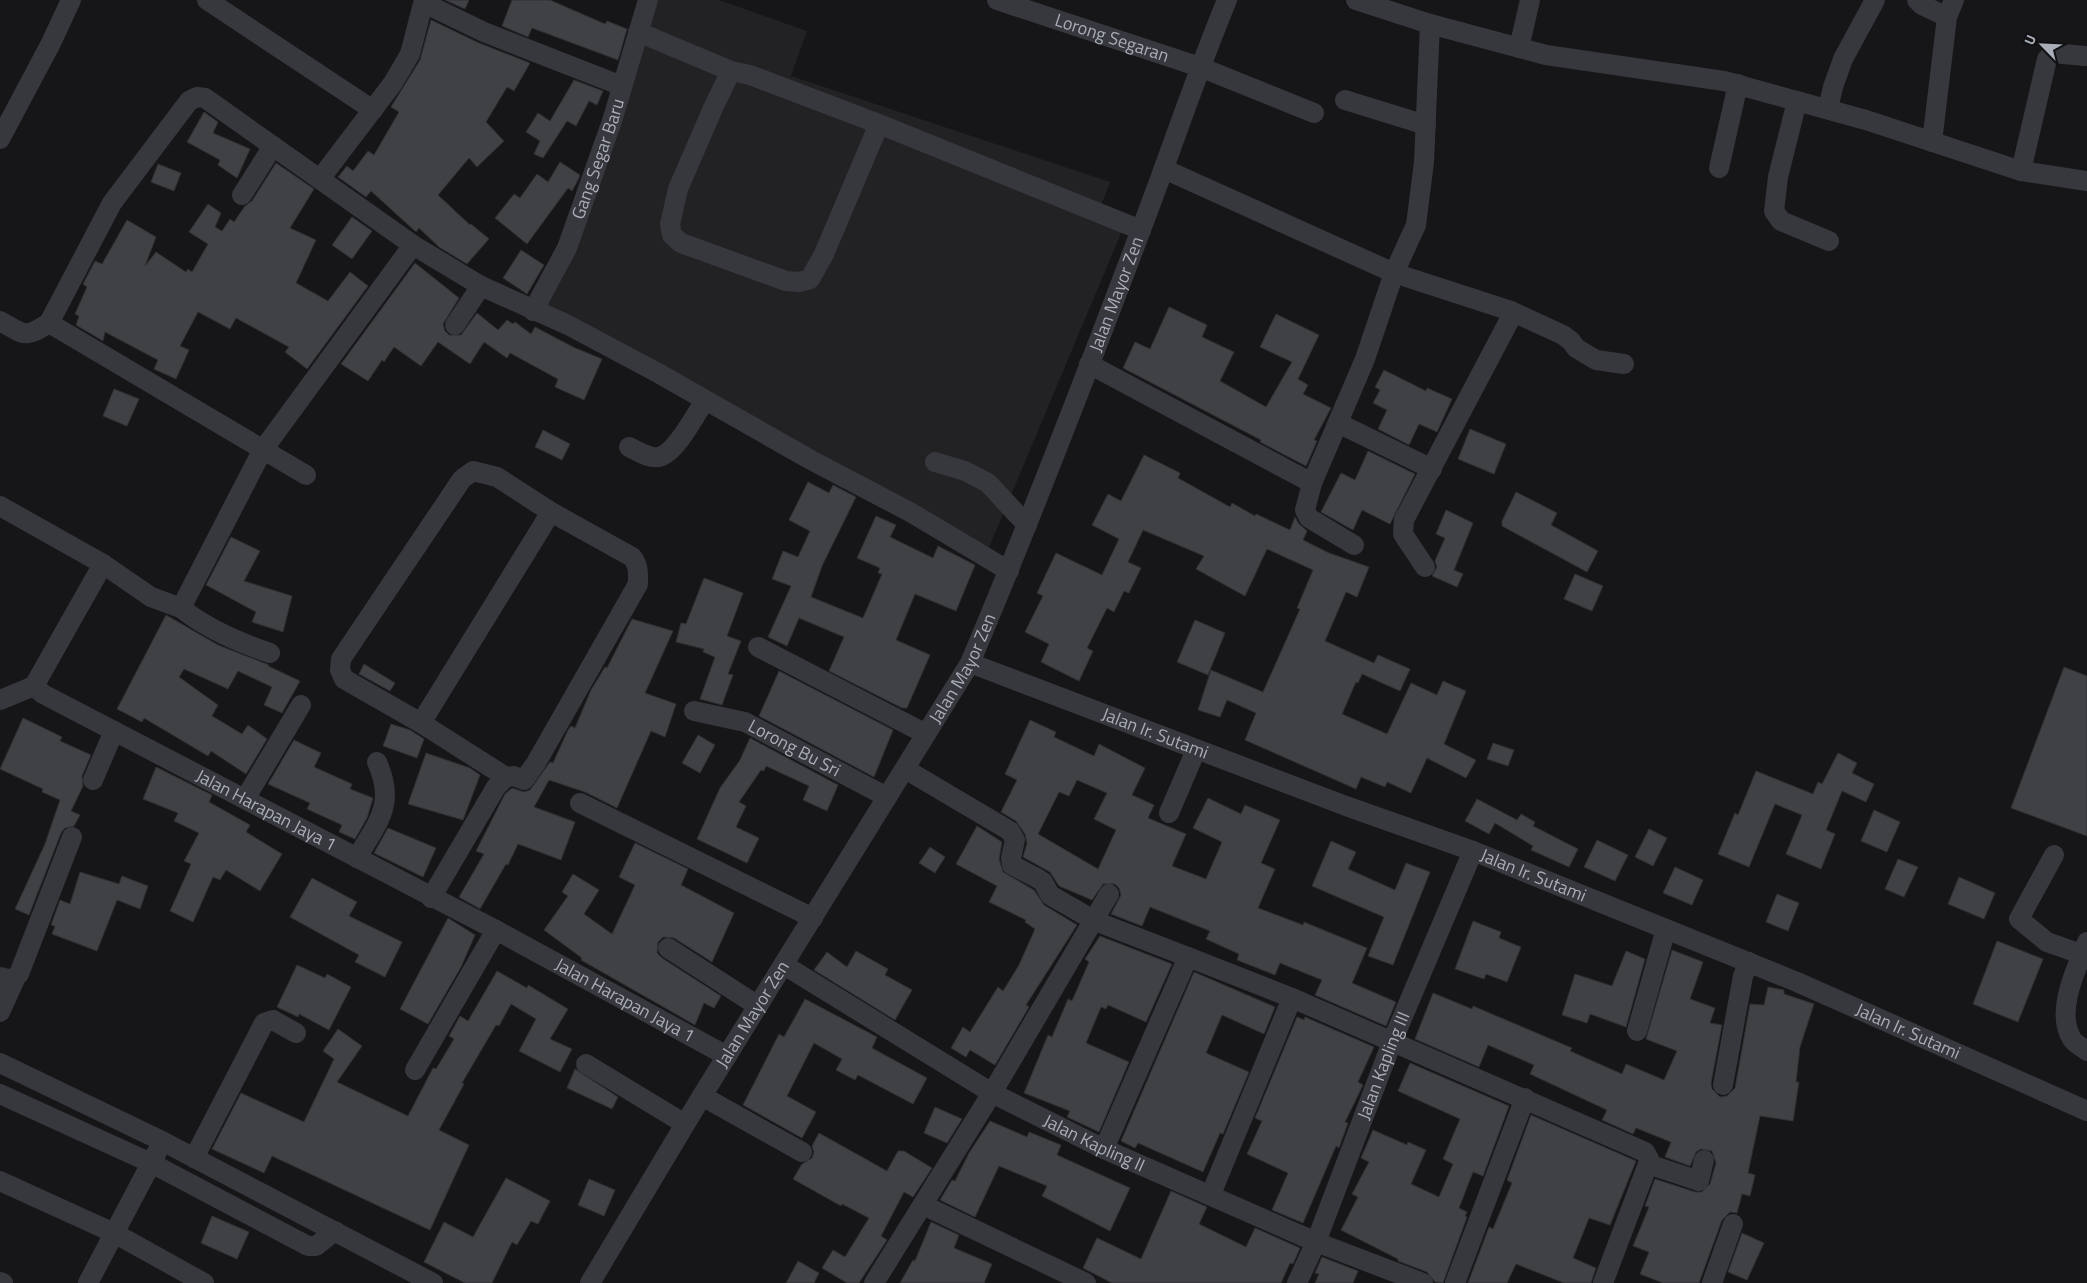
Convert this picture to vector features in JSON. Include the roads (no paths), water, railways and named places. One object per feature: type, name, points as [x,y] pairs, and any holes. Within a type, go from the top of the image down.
[{"type":"street","points":[[0,139],[5,119],[70,0]]},
{"type":"street","points":[[207,0],[373,110]]},
{"type":"street","name":"Gang Segar Baru","points":[[533,311],[567,248],[612,121],[648,0]]},
{"type":"street","name":"Lorong Segaran","points":[[996,0],[1018,4],[1200,67],[1314,113]]},
{"type":"street","name":"Jalan Mayor Zen","points":[[590,1283],[702,1096],[970,663],[1009,570],[1141,230],[1200,67],[1227,0]]},
{"type":"street","points":[[1356,0],[1430,24],[1546,55],[1738,84],[1828,109],[2021,171],[2087,181]]},
{"type":"street","points":[[1519,48],[1530,0]]},
{"type":"street","points":[[1828,109],[1833,87],[1843,59],[1875,0]]},
{"type":"street","points":[[1917,0],[1922,5],[1951,9],[1932,142]]},
{"type":"street","points":[[320,179],[393,83],[410,54],[424,1],[484,32],[622,86]]},
{"type":"street","points":[[1354,545],[1309,518],[1305,510],[1312,483],[1365,359],[1394,273],[1416,225],[1424,162],[1430,24]]},
{"type":"street","points":[[638,32],[731,71],[750,75],[879,124],[1141,230]]},
{"type":"street","points":[[2021,171],[2046,59],[2053,53],[2085,56]]},
{"type":"street","points":[[731,71],[712,108],[678,189],[670,224],[672,235],[680,243],[786,281],[799,282],[810,279],[824,254],[879,124]]},
{"type":"street","points":[[1719,168],[1738,84]]},
{"type":"street","points":[[0,321],[24,334],[32,334],[49,323],[112,203],[189,101],[197,97],[205,98],[413,245],[481,286],[533,311],[568,325],[811,460],[910,512],[1009,570]]},
{"type":"street","points":[[1345,100],[1426,125]]},
{"type":"street","points":[[1797,101],[1778,177],[1774,211],[1781,221],[1829,241]]},
{"type":"street","points":[[242,195],[273,146]]},
{"type":"street","points":[[1164,169],[1394,273],[1512,311],[1563,335],[1576,348],[1596,360],[1624,364]]},
{"type":"street","points":[[181,608],[262,451],[413,245]]},
{"type":"street","points":[[455,325],[481,286]]},
{"type":"street","points":[[1425,567],[1403,534],[1402,528],[1509,321],[1512,311]]},
{"type":"street","points":[[49,323],[262,451],[306,475]]},
{"type":"street","points":[[1089,364],[1312,483]]},
{"type":"street","points":[[629,447],[649,456],[659,457],[668,452],[705,400]]},
{"type":"street","points":[[1338,423],[1432,469]]},
{"type":"street","points":[[935,462],[965,471],[988,483],[1026,525]]},
{"type":"street","points":[[473,471],[497,477],[551,512],[632,557],[636,562],[638,584],[536,763],[524,780],[506,777],[421,723],[344,679],[340,670],[342,659],[462,479],[473,471]]},
{"type":"street","points":[[0,506],[103,564],[151,597],[181,608],[222,634],[270,653]]},
{"type":"street","points":[[421,723],[551,512]]},
{"type":"street","points":[[0,700],[34,686],[103,564]]},
{"type":"street","points":[[758,647],[926,734]]},
{"type":"street","name":"Jalan Ir. Sutami","points":[[970,663],[1196,750],[1473,852],[1749,962],[2087,1110]]},
{"type":"street","name":"Jalan Harapan Jaya 1","points":[[34,686],[43,694],[431,898],[496,930],[727,1056]]},
{"type":"street","points":[[245,799],[301,705]]},
{"type":"street","name":"Lorong Bu Sri","points":[[694,711],[745,722],[887,798]]},
{"type":"street","points":[[93,780],[114,731]]},
{"type":"street","points":[[1169,813],[1196,750]]},
{"type":"street","points":[[357,858],[382,814],[385,804],[386,788],[377,762]]},
{"type":"street","points":[[905,769],[1010,831],[1015,840],[1011,858],[1012,865],[1043,882],[1050,895],[1095,921],[1292,998],[1525,1098],[1645,1152],[1649,1159],[1648,1164],[1603,1283]]},
{"type":"street","points":[[431,898],[496,787],[506,777]]},
{"type":"street","points":[[580,803],[813,918]]},
{"type":"street","points":[[0,1012],[8,978],[72,837]]},
{"type":"street","name":"Jalan Kapling III","points":[[1297,1283],[1316,1242],[1392,1042],[1473,852]]},
{"type":"street","points":[[2054,855],[2019,919],[2047,942],[2085,951],[2067,996],[2067,1028],[2073,1041],[2087,1051]]},
{"type":"street","points":[[874,1283],[992,1093],[1095,921],[1109,894]]},
{"type":"street","points":[[1637,1030],[1666,929]]},
{"type":"street","points":[[415,1070],[496,930]]},
{"type":"street","points":[[668,948],[758,1006]]},
{"type":"street","points":[[1104,1149],[1188,957]]},
{"type":"street","points":[[1723,1085],[1743,976],[1749,962]]},
{"type":"street","name":"Jalan Kapling II","points":[[784,965],[992,1093],[1104,1149],[1211,1194],[1316,1242],[1423,1283]]},
{"type":"street","points":[[1211,1194],[1292,998]]},
{"type":"street","points":[[194,1158],[264,1023],[273,1020],[296,1033]]},
{"type":"street","points":[[0,1063],[162,1141],[433,1283]]},
{"type":"street","points":[[586,1064],[685,1124]]},
{"type":"street","points":[[0,1094],[151,1163],[308,1246],[316,1246],[334,1231]]},
{"type":"street","points":[[702,1096],[802,1152]]},
{"type":"street","points":[[1455,1283],[1525,1098]]},
{"type":"street","points":[[88,1283],[162,1141]]},
{"type":"street","points":[[1648,1164],[1699,1181],[1704,1160]]},
{"type":"street","points":[[0,1181],[114,1233],[204,1283]]},
{"type":"street","points":[[923,1205],[1086,1283]]},
{"type":"street","points":[[1712,1283],[1733,1224]]}]
